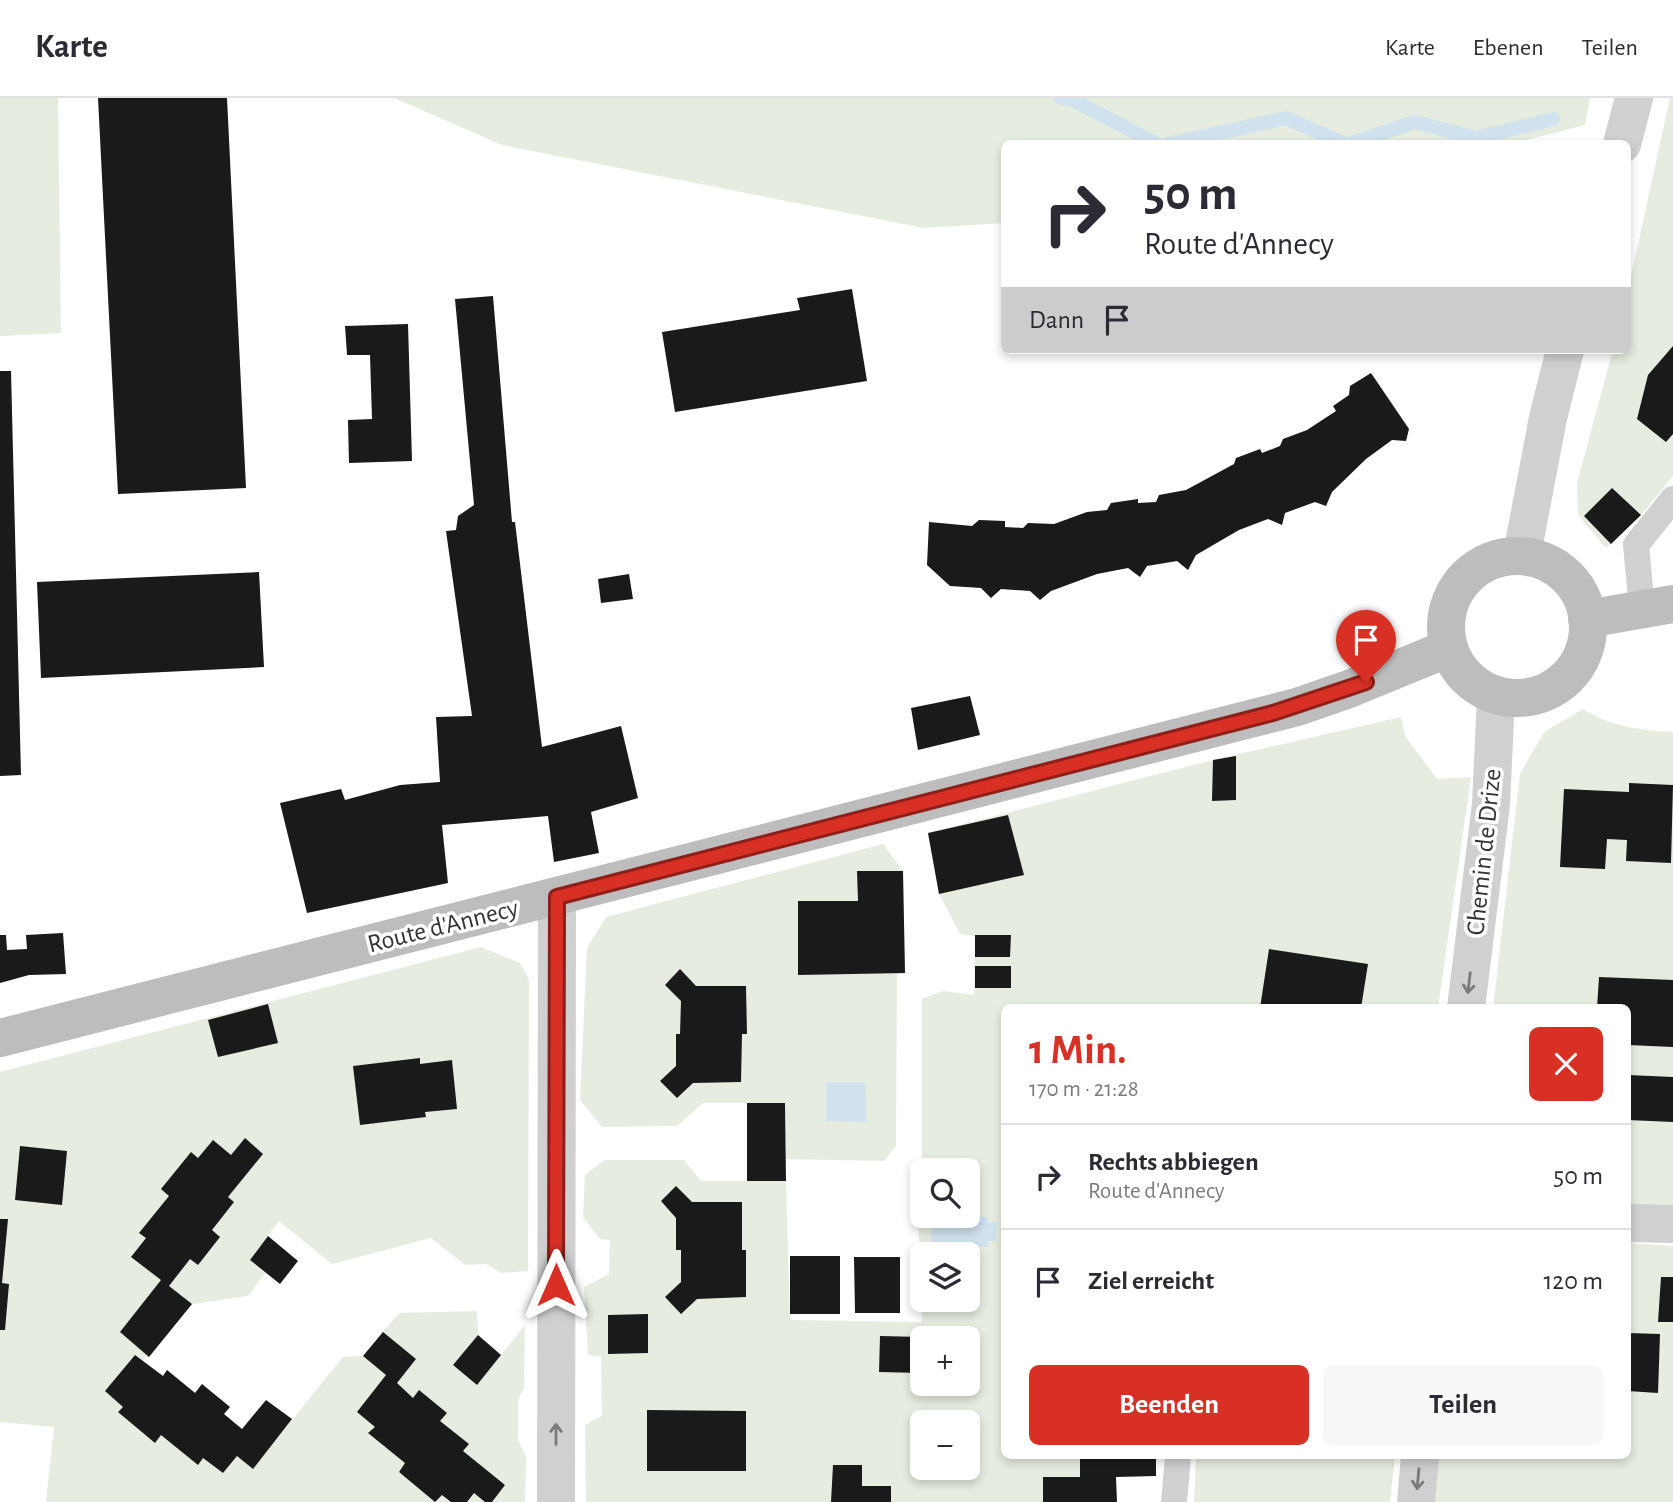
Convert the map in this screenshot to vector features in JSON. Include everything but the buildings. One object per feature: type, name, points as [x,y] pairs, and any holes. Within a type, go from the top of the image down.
[{"type":"main road","points":[[1522,554],[1548,562],[1566,576],[1580,595],[1587,619],[1587,641],[1579,660],[1565,679],[1537,695],[1516,698],[1496,696],[1477,687],[1467,677],[1455,663],[1446,628],[1450,601],[1462,582],[1479,566],[1503,556],[1522,554]]},
{"type":"main road","points":[[1587,619],[1658,606]]},
{"type":"main road","name":"Route d'Annecy","points":[[0,1038],[1297,707],[1449,648]]},
{"type":"street","points":[[1623,140],[1634,98]]},
{"type":"street","points":[[1522,554],[1548,418],[1564,354]]},
{"type":"street","name":"Chemin de Drize","points":[[1466,1004],[1491,803],[1496,696]]},
{"type":"street","points":[[556,1502],[557,897]]},
{"type":"street","points":[[1631,1223],[1673,1224]]},
{"type":"street","points":[[1416,1502],[1420,1459]]},
{"type":"lane","points":[[1658,606],[1636,545],[1673,499]]},
{"type":"lane","points":[[1174,1502],[1178,1459]]},
{"type":"shaded area","points":[[0,98],[58,98],[61,333],[0,336]]},
{"type":"shaded area","points":[[394,98],[1590,98],[1585,125],[1527,140],[1001,140],[1001,223],[924,228],[502,145]]},
{"type":"shaded area","points":[[1670,98],[1673,98],[1673,476],[1641,515],[1606,548],[1578,515],[1577,483],[1612,354],[1631,354],[1631,276]]},
{"type":"shaded area","points":[[1583,709],[1604,720],[1626,726],[1673,732],[1673,1207],[1631,1205],[1631,1004],[1493,1004],[1520,774],[1544,732]]},
{"type":"shaded area","points":[[1401,717],[1405,736],[1437,779],[1471,777],[1439,1004],[1001,1004],[1001,1459],[1080,1459],[1080,1477],[1043,1477],[1043,1502],[586,1502],[585,1425],[602,1416],[601,1356],[588,1355],[584,1287],[609,1274],[610,1240],[600,1239],[583,1217],[585,1175],[605,1160],[684,1160],[701,1181],[786,1181],[790,1320],[922,1322],[922,1312],[980,1312],[980,1242],[919,1242],[919,1228],[980,1228],[980,1158],[922,1158],[922,999],[943,991],[974,995],[975,936],[960,934],[939,894],[928,833],[1213,760]]},
{"type":"shaded area","points":[[883,844],[903,871],[905,973],[897,974],[896,1146],[884,1161],[786,1159],[785,1103],[703,1103],[677,1126],[602,1127],[580,1100],[587,948],[606,917]]},
{"type":"shaded area","points":[[481,947],[520,963],[529,980],[528,1271],[501,1273],[486,1264],[465,1265],[431,1238],[332,1264],[279,1221],[250,1260],[265,1273],[248,1296],[192,1304],[143,1361],[162,1376],[167,1370],[195,1393],[198,1464],[203,1458],[223,1473],[237,1456],[253,1468],[343,1357],[363,1356],[399,1313],[477,1311],[478,1335],[453,1365],[477,1385],[525,1325],[524,1388],[518,1400],[518,1439],[526,1457],[525,1502],[46,1502],[54,1427],[0,1422],[0,1072]]},
{"type":"shaded area","points":[[1631,1243],[1673,1246],[1673,1502],[1434,1502],[1439,1459],[1631,1459]]},
{"type":"shaded area","points":[[1196,1459],[1395,1459],[1390,1502],[1194,1502]]},
{"type":"water","points":[[826,1082],[865,1082],[866,1122],[826,1121]]},
{"type":"water","points":[[980,1217],[988,1217],[988,1222],[997,1222],[996,1241],[988,1241],[988,1247],[980,1247],[980,1242],[931,1242],[932,1228],[980,1228]]},
{"type":"waterway","points":[[1061,98],[1071,99],[1149,140]]},
{"type":"waterway","points":[[1186,140],[1286,118],[1336,140]]},
{"type":"waterway","points":[[1361,140],[1415,122],[1476,138],[1553,119]]},
{"type":"route","points":[[556,1285],[557,897],[1297,707],[1366,682]]}]
